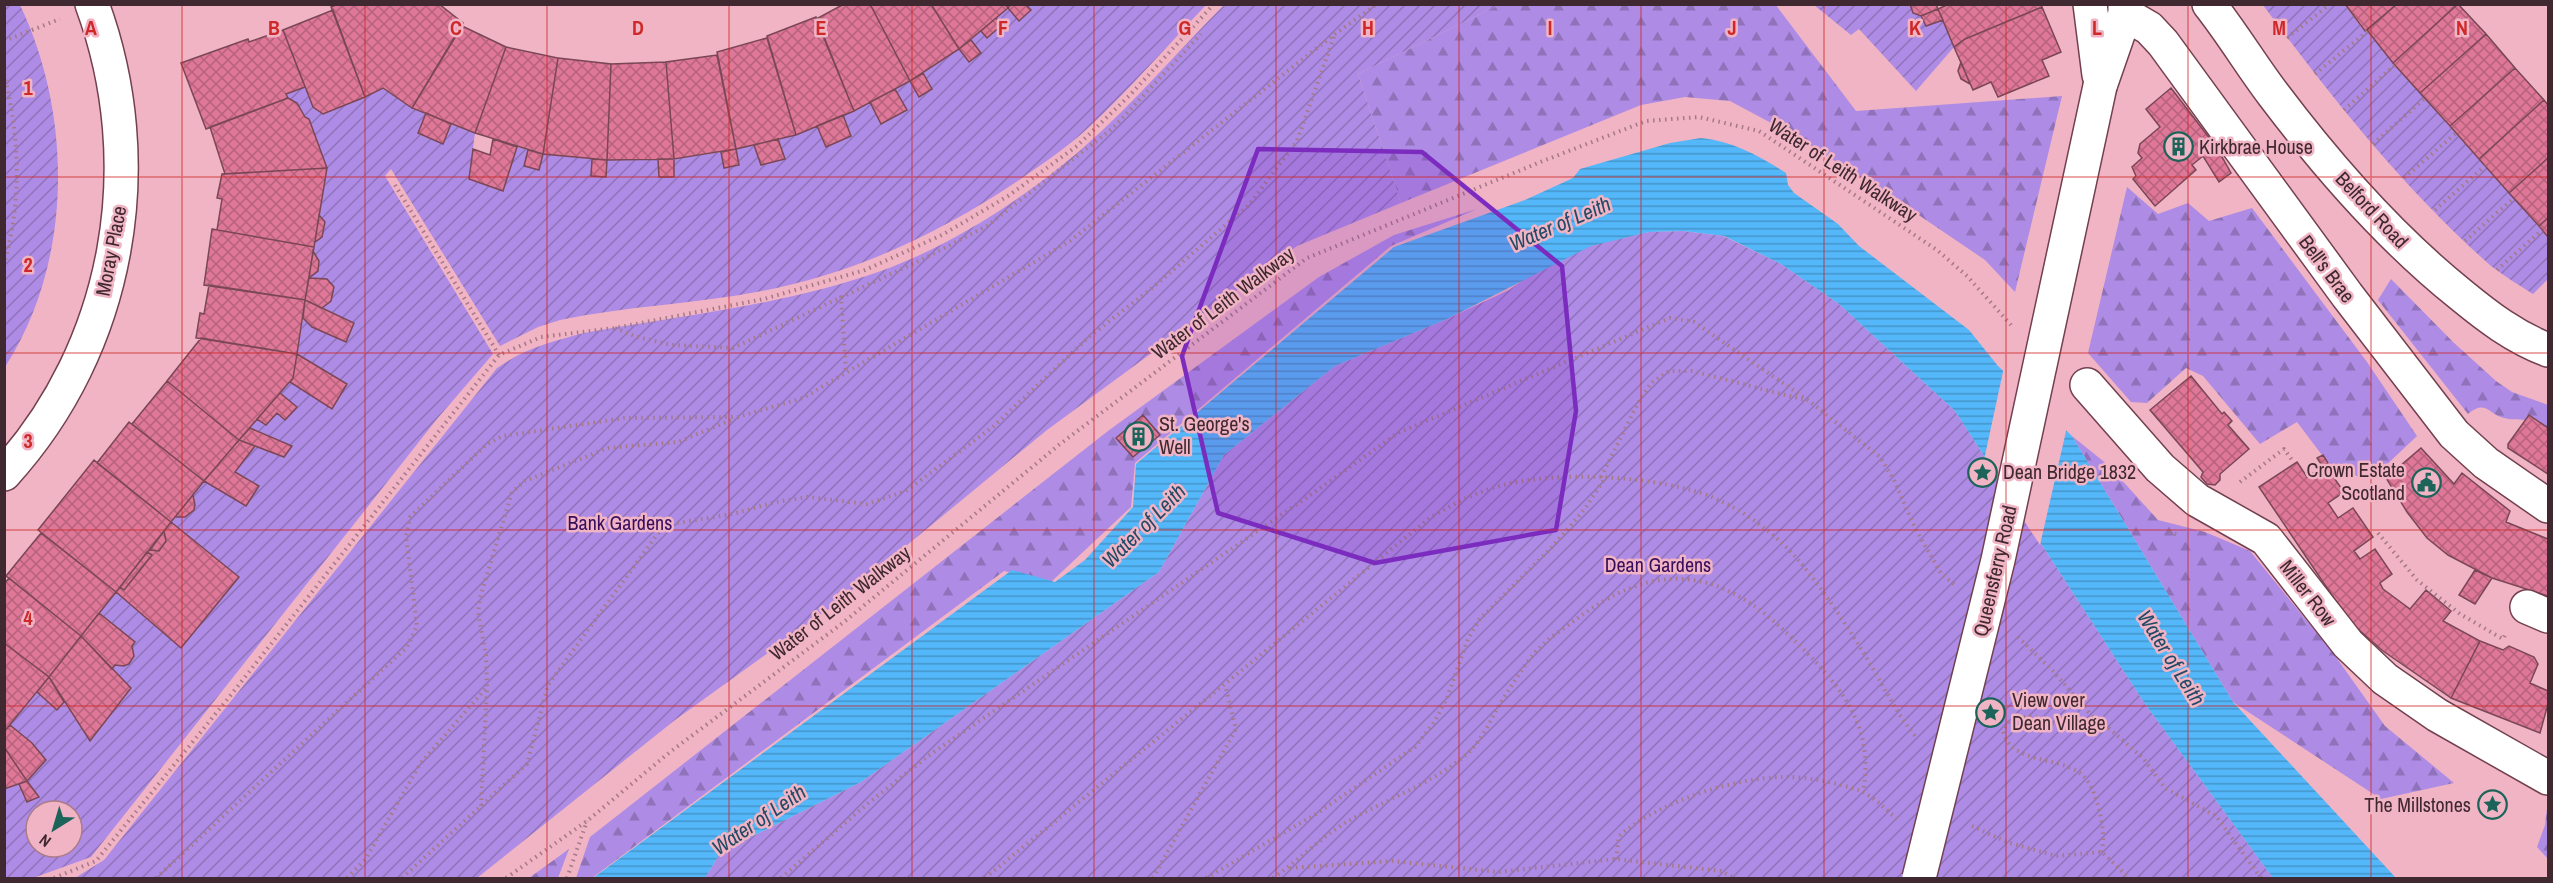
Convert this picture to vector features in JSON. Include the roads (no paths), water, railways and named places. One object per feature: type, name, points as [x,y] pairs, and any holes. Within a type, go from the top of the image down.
[{"type":"street","points":[[2090,4],[2100,86]]},
{"type":"street","name":"Belford Road","points":[[2209,4],[2320,154],[2388,229],[2445,282],[2503,328],[2529,343],[2548,350]]},
{"type":"street","name":"Moray Place","points":[[4,474],[48,418],[72,377],[92,333],[103,299],[116,241],[122,194],[122,146],[117,98],[94,5]]},
{"type":"street","points":[[2100,86],[2125,9]]},
{"type":"street","name":"Bell's Brae","points":[[2125,9],[2163,43],[2347,295],[2454,434],[2486,463],[2548,506]]},
{"type":"street","name":"Queensferry Road","points":[[1919,879],[1998,560],[2100,86]]},
{"type":"street","name":"Miller Row","points":[[2087,385],[2160,468],[2197,500],[2266,539],[2348,644],[2385,680],[2447,721],[2548,778]]},
{"type":"water","name":"Water of Leith","points":[[1701,138],[1735,146],[1756,155],[1786,173],[1788,185],[1794,193],[1838,224],[1859,246],[1969,330],[1998,366],[2072,436],[2233,702],[2396,878],[2273,878],[2145,704],[1955,411],[1839,304],[1781,264],[1724,236],[1683,231],[1649,232],[1591,246],[1447,319],[1335,366],[1224,455],[1159,572],[861,782],[721,852],[705,878],[593,878],[1012,570],[1055,582],[1085,560],[1133,507],[1136,464],[1394,247],[1525,200],[1573,178],[1580,169],[1670,143]]},
{"type":"place","name":"Kirkbrae House","points":[[2178,147]]},
{"type":"place","name":"St. George's Well","points":[[1138,436]]},
{"type":"place","name":"Dean Bridge 1832","points":[[1982,472]]},
{"type":"place","name":"Crown Estate Scotland","points":[[2426,482]]},
{"type":"place","name":"View over Dean Village","points":[[1991,712]]},
{"type":"place","name":"The Millstones","points":[[2492,805]]},
{"type":"park label","name":"Bank Gardens","points":[[620,523]]},
{"type":"park label","name":"Dean Gardens","points":[[1658,565]]}]
